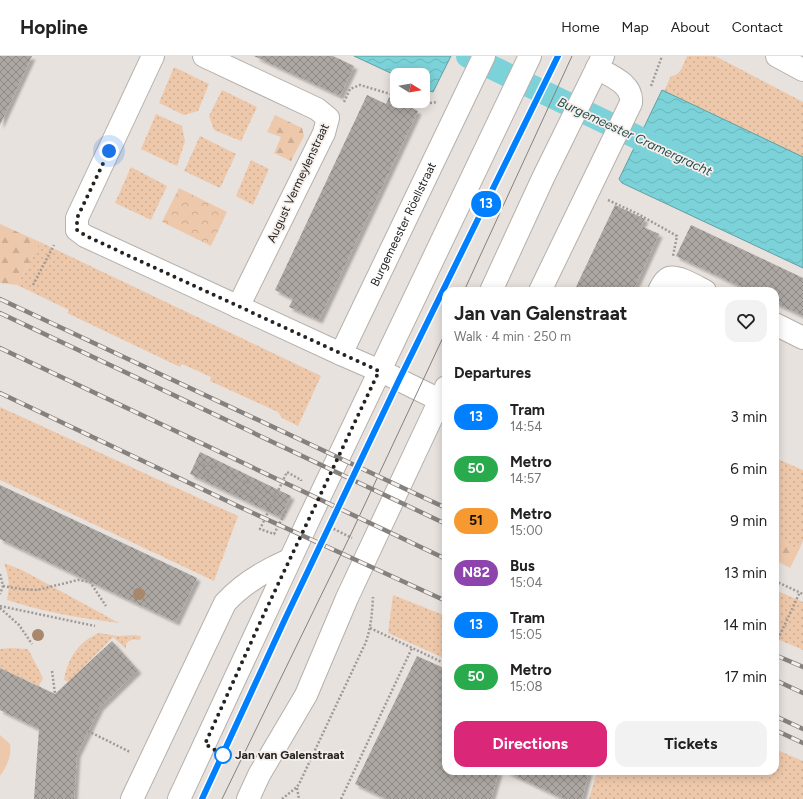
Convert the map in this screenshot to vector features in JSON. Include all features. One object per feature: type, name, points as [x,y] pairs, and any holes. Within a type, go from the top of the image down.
[{"type":"main road","points":[[153,56],[77,218],[77,230],[86,236],[341,354],[442,396]]},
{"type":"main road","name":"August Vermeylenstraat","points":[[204,56],[317,109],[328,118],[324,133],[238,307]]},
{"type":"main road","name":"Burgemeester Röellstraat","points":[[341,354],[484,56]]},
{"type":"main road","points":[[777,56],[803,70]]},
{"type":"main road","points":[[179,799],[289,560],[530,57]]},
{"type":"main road","points":[[493,287],[543,178],[596,70],[624,83],[631,99],[630,106],[611,142],[542,287]]},
{"type":"main road","points":[[664,285],[680,279],[697,287]]},
{"type":"main road","points":[[779,326],[803,338]]},
{"type":"main road","points":[[248,799],[259,775],[306,695],[347,598],[408,468],[442,401]]},
{"type":"main road","points":[[132,799],[225,603],[239,590],[273,567],[289,560]]},
{"type":"path","points":[[328,118],[342,105],[350,89],[360,85],[390,94]]},
{"type":"path","points":[[430,103],[438,102],[442,96]]},
{"type":"path","points":[[619,205],[677,236],[664,285]]},
{"type":"path","points":[[33,285],[54,245]]},
{"type":"path","points":[[197,460],[203,464],[211,465],[275,496]]},
{"type":"path","points":[[203,464],[206,476],[271,506]]},
{"type":"path","points":[[298,486],[302,480],[287,472],[260,528],[274,534],[288,506],[371,547]]},
{"type":"path","points":[[0,574],[3,586],[0,594]]},
{"type":"path","points":[[3,586],[38,590],[78,580],[90,582],[106,606]]},
{"type":"path","points":[[779,582],[801,593],[779,637]]},
{"type":"path","points":[[282,799],[297,787],[365,644],[370,628],[373,595]]},
{"type":"path","points":[[0,607],[94,626]]},
{"type":"path","points":[[0,607],[19,625],[32,644]]},
{"type":"path","points":[[370,628],[442,662]]},
{"type":"path","points":[[341,799],[412,648]]},
{"type":"path","points":[[52,671],[55,694]]},
{"type":"path","points":[[88,731],[132,753]]},
{"type":"path","points":[[297,787],[299,799]]},
{"type":"green space","points":[[687,56],[715,56],[803,102],[803,157],[664,91],[671,76],[679,72]]},
{"type":"green space","points":[[174,67],[209,84],[198,111],[184,115],[159,103]]},
{"type":"green space","points":[[222,90],[257,107],[241,141],[214,130],[209,116]]},
{"type":"green space","points":[[156,114],[182,126],[185,141],[177,166],[141,149]]},
{"type":"green space","points":[[275,115],[302,128],[304,136],[291,161],[274,153],[281,137],[267,132]]},
{"type":"green space","points":[[200,136],[236,154],[220,188],[184,171]]},
{"type":"green space","points":[[251,160],[269,169],[253,205],[236,196]]},
{"type":"green space","points":[[131,167],[167,186],[151,220],[115,203]]},
{"type":"green space","points":[[179,188],[227,212],[211,246],[162,222]]},
{"type":"green space","points":[[0,224],[40,242],[17,285],[0,283]]},
{"type":"green space","points":[[40,242],[321,376],[298,426],[282,418],[278,412],[210,381],[211,377],[182,364],[180,367],[67,313],[69,310],[17,285]]},
{"type":"green space","points":[[0,407],[238,516],[214,581],[0,480]]},
{"type":"green space","points":[[779,460],[803,470],[803,541],[799,550],[779,540]]},
{"type":"green space","points":[[779,540],[799,550],[790,568],[779,562]]},
{"type":"green space","points":[[4,563],[22,570],[119,623],[62,614],[7,600],[8,581]]},
{"type":"green space","points":[[779,592],[803,602],[803,650],[779,640]]},
{"type":"green space","points":[[393,595],[442,614],[442,657],[388,633]]},
{"type":"green space","points":[[99,633],[118,636],[141,636],[140,640],[132,640],[127,642],[126,649],[113,637],[69,682],[64,680],[68,665],[75,652],[85,641]]},
{"type":"green space","points":[[0,649],[28,649],[43,678],[39,686],[0,668]]},
{"type":"green space","points":[[0,735],[10,744],[10,753],[5,768],[0,776]]},
{"type":"green space","points":[[779,751],[803,761],[803,799],[589,799],[596,775],[779,775]]},
{"type":"water","points":[[354,56],[451,56],[433,92],[430,91],[430,68],[390,68],[390,73]]},
{"type":"water","points":[[662,90],[803,157],[803,268],[622,183],[619,179]]},
{"type":"building","points":[[0,56],[32,56],[0,125]]},
{"type":"building","points":[[254,56],[333,56],[354,66],[340,96]]},
{"type":"building","points":[[367,95],[386,104],[390,97],[390,108],[412,108],[418,111],[319,320],[289,307],[293,299],[275,290]]},
{"type":"building","points":[[615,205],[645,219],[641,226],[659,234],[635,287],[576,287]]},
{"type":"building","points":[[691,225],[803,278],[803,316],[779,305],[779,287],[742,287],[676,256]]},
{"type":"building","points":[[200,452],[291,496],[280,517],[190,474]]},
{"type":"building","points":[[0,485],[197,578],[176,622],[0,539]]},
{"type":"building","points":[[112,641],[138,670],[100,707],[77,754],[74,799],[34,799],[39,729],[0,710],[0,668],[55,694]]},
{"type":"building","points":[[417,656],[442,667],[442,775],[498,775],[491,799],[387,799],[355,784]]},
{"type":"building","points":[[513,775],[588,775],[582,799],[564,799]]},
{"type":"waterway","name":"Burgemeester Cramergracht","points":[[468,56],[668,152]]},
{"type":"tram line","points":[[445,287],[558,56]]},
{"type":"tram line","name":"13","points":[[445,287],[558,56]]},
{"type":"tram line","points":[[466,287],[572,56]]},
{"type":"tram line","points":[[202,799],[286,617],[442,292]]},
{"type":"tram line","name":"13","points":[[202,799],[286,617],[442,293]]},
{"type":"tram line","points":[[222,799],[350,536],[442,340]]},
{"type":"railway","points":[[0,299],[442,506]]},
{"type":"railway","points":[[0,313],[442,522]]},
{"type":"railway","points":[[0,348],[442,557]]},
{"type":"railway","points":[[0,393],[242,508],[442,599]]},
{"type":"railway","points":[[779,657],[803,667]]},
{"type":"railway","points":[[779,682],[803,693]]},
{"type":"railway","points":[[779,718],[803,729]]},
{"type":"railway","points":[[779,732],[803,743]]},
{"type":"place","name":"Jan van Galenstraat","points":[[223,755]]},
{"type":"route","points":[[109,151],[77,218],[77,230],[86,236],[379,371],[263,616],[205,744],[223,755]]}]
